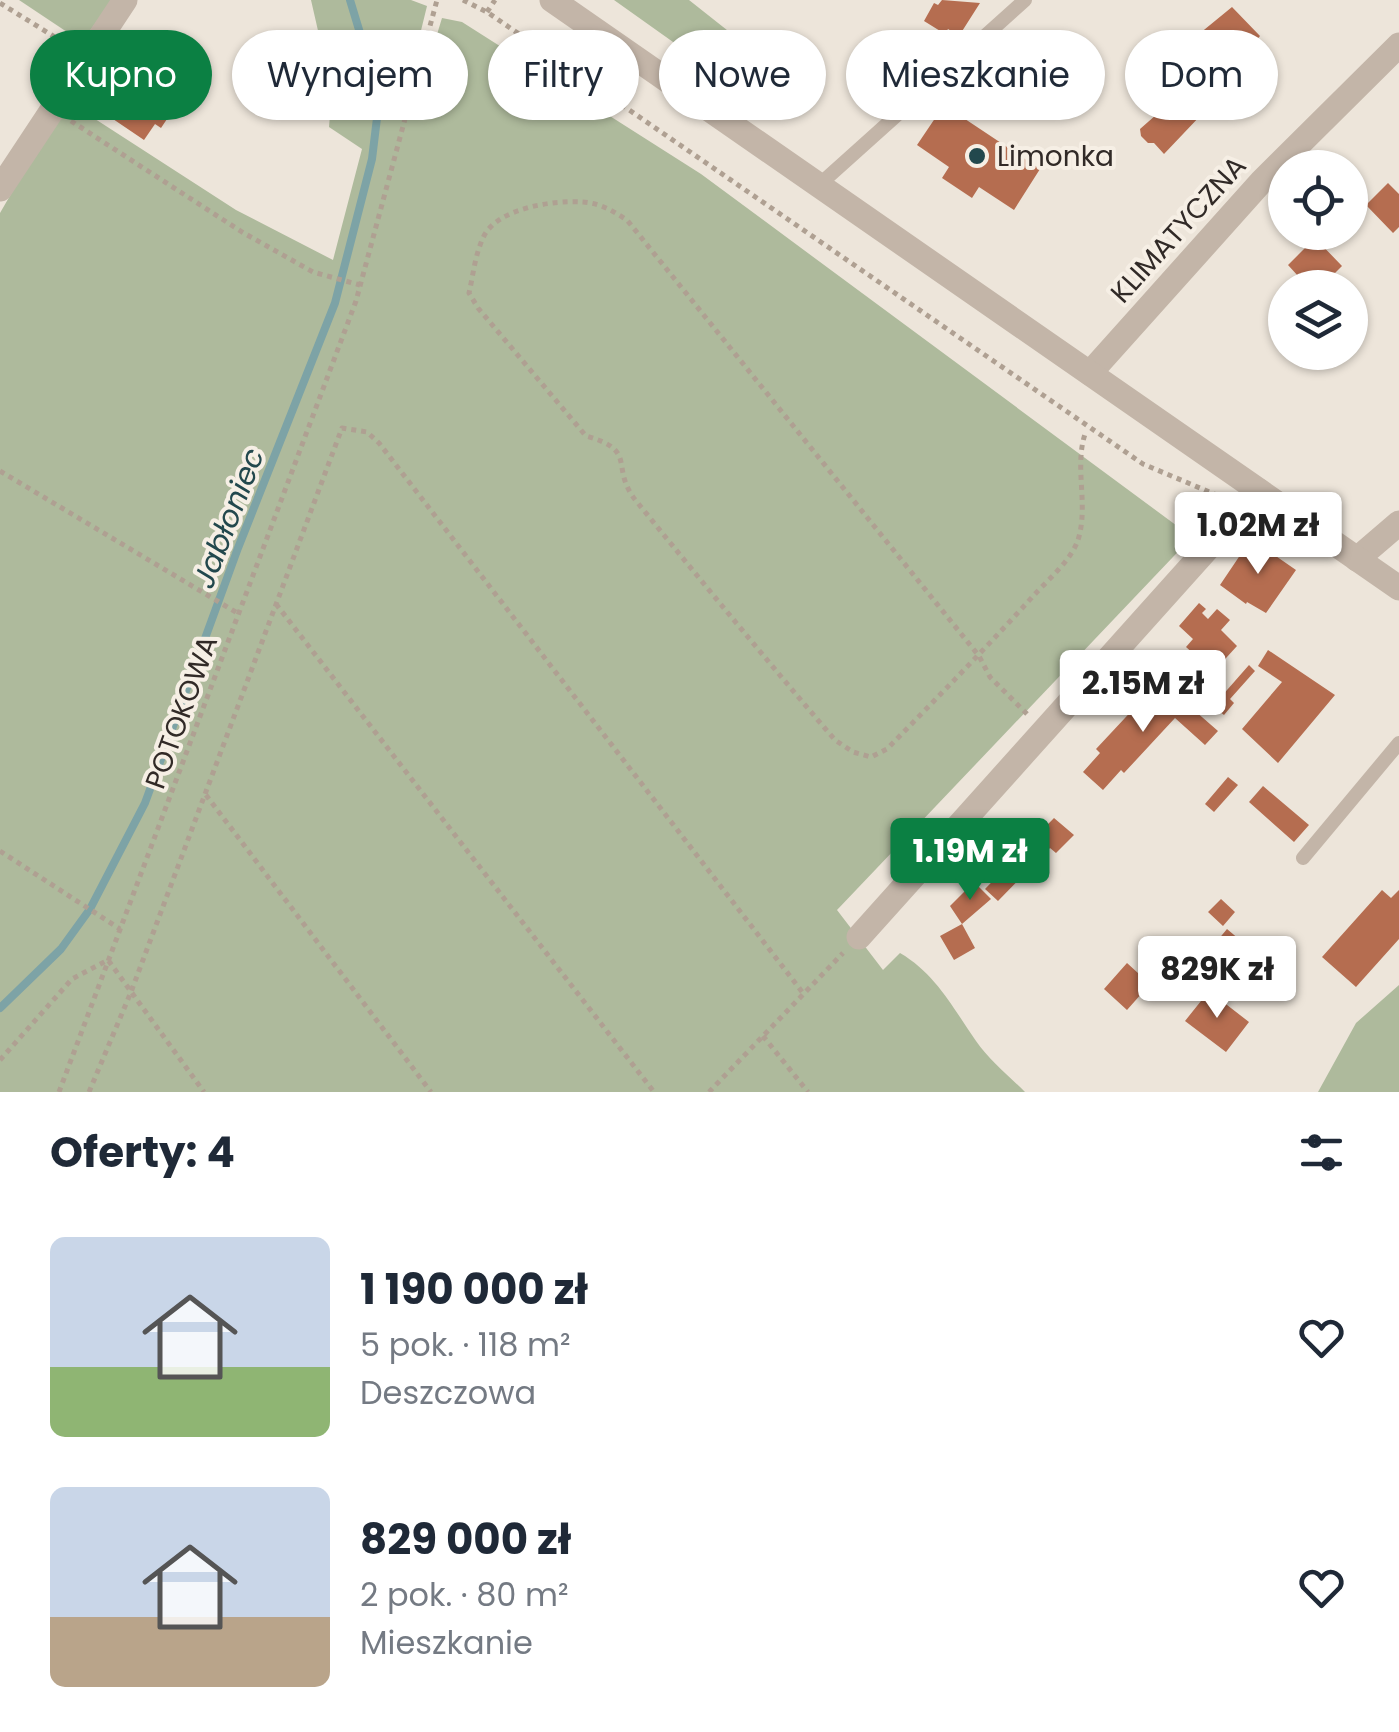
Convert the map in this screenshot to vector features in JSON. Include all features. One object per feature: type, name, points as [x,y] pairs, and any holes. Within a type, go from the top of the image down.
[{"type":"street","points":[[104,30],[125,0]]},
{"type":"street","points":[[552,0],[1090,373],[1251,500],[1364,552],[1399,588]]},
{"type":"street","name":"KLIMATYCZNA","points":[[1090,373],[1249,194],[1399,45]]},
{"type":"street","points":[[0,190],[44,120]]},
{"type":"street","points":[[859,937],[1251,500]]},
{"type":"street","points":[[1364,552],[1399,522]]},
{"type":"lane","points":[[819,185],[1024,0]]},
{"type":"lane","points":[[1303,858],[1399,743]]},
{"type":"path","name":"POTOKOWA","points":[[59,1092],[360,285],[437,0]]},
{"type":"path","points":[[463,0],[487,12],[1125,453],[1223,498],[1251,500]]},
{"type":"path","points":[[487,12],[495,0]]},
{"type":"path","points":[[0,3],[43,30]]},
{"type":"path","points":[[70,120],[242,232],[312,272],[360,285]]},
{"type":"path","points":[[1044,730],[990,677],[979,656],[627,220],[609,208],[583,202],[544,206],[506,213],[483,236],[469,293],[478,308],[586,436],[610,443],[621,456],[624,486],[835,740],[853,752],[870,757],[887,750],[979,656],[1076,544],[1081,526],[1078,453],[1084,434]]},
{"type":"path","points":[[89,1092],[131,992],[342,428],[368,432],[379,443],[804,994]]},
{"type":"path","points":[[0,471],[239,614]]},
{"type":"path","points":[[276,604],[654,1092]]},
{"type":"path","points":[[206,795],[430,1092]]},
{"type":"path","points":[[0,851],[120,929]]},
{"type":"path","points":[[709,1092],[859,937]]},
{"type":"path","points":[[0,1060],[72,979],[108,960],[204,1092]]},
{"type":"path","points":[[763,1035],[808,1092]]},
{"type":"green space","points":[[19,0],[112,0],[91,30],[64,30]]},
{"type":"green space","points":[[311,0],[411,0],[427,6],[421,30],[318,30]]},
{"type":"green space","points":[[614,0],[689,0],[727,30],[659,30]]},
{"type":"green space","points":[[442,18],[462,22],[488,39],[488,120],[616,120],[701,174],[1192,537],[837,910],[883,970],[900,953],[924,971],[981,1048],[1025,1092],[0,1092],[0,213],[54,120],[97,120],[236,210],[333,260],[362,149],[329,127],[330,120],[468,120],[468,30],[438,30]]},
{"type":"green space","points":[[1399,985],[1399,1092],[1318,1092],[1356,1023]]},
{"type":"building","points":[[942,0],[980,3],[963,30],[939,30],[924,21],[934,3],[938,5]]},
{"type":"building","points":[[1232,7],[1254,30],[1204,30]]},
{"type":"building","points":[[114,120],[166,120],[161,128],[155,124],[144,140]]},
{"type":"building","name":"Limonka","points":[[934,120],[966,120],[1040,169],[1014,210],[979,187],[972,198],[942,178],[949,167],[917,145]]},
{"type":"building","points":[[1150,120],[1196,120],[1164,154],[1141,136],[1140,129]]},
{"type":"building","points":[[1388,183],[1399,194],[1399,227],[1393,233],[1368,203]]},
{"type":"building","points":[[1303,250],[1327,250],[1342,266],[1338,270],[1293,270],[1288,265]]},
{"type":"building","points":[[1251,539],[1296,570],[1266,613],[1220,585]]},
{"type":"building","points":[[1199,603],[1206,609],[1202,613],[1208,619],[1217,609],[1230,620],[1221,630],[1237,646],[1216,669],[1186,647],[1193,639],[1179,626]]},
{"type":"building","points":[[1268,650],[1335,695],[1278,763],[1242,729],[1282,682],[1258,666]]},
{"type":"building","points":[[1249,665],[1255,671],[1230,699],[1234,703],[1224,715],[1213,706]]},
{"type":"building","points":[[1153,688],[1172,705],[1179,697],[1218,731],[1205,745],[1175,718],[1103,790],[1083,772],[1100,753],[1096,749]]},
{"type":"building","points":[[1228,777],[1238,785],[1214,812],[1205,804]]},
{"type":"building","points":[[1263,786],[1309,825],[1294,842],[1249,802]]},
{"type":"building","points":[[1054,818],[1074,835],[1056,853],[1050,848],[998,901],[985,889]]},
{"type":"building","points":[[974,882],[991,899],[962,924],[950,906]]},
{"type":"building","points":[[1382,890],[1391,898],[1399,890],[1399,939],[1356,987],[1322,957]]},
{"type":"building","points":[[1221,899],[1235,912],[1223,926],[1208,912]]},
{"type":"building","points":[[962,924],[975,948],[954,960],[940,936]]},
{"type":"building","points":[[1227,929],[1240,940],[1210,976],[1197,965]]},
{"type":"building","points":[[1127,963],[1150,984],[1127,1010],[1104,989]]},
{"type":"building","points":[[1209,991],[1249,1022],[1226,1052],[1185,1021]]},
{"type":"waterway","name":"Jabłoniec","points":[[0,1008],[61,949],[90,909],[145,803],[238,548],[335,303],[372,159],[377,118],[374,79],[350,0]]},
{"type":"place","name":"Limonka","points":[[977,156]]}]
